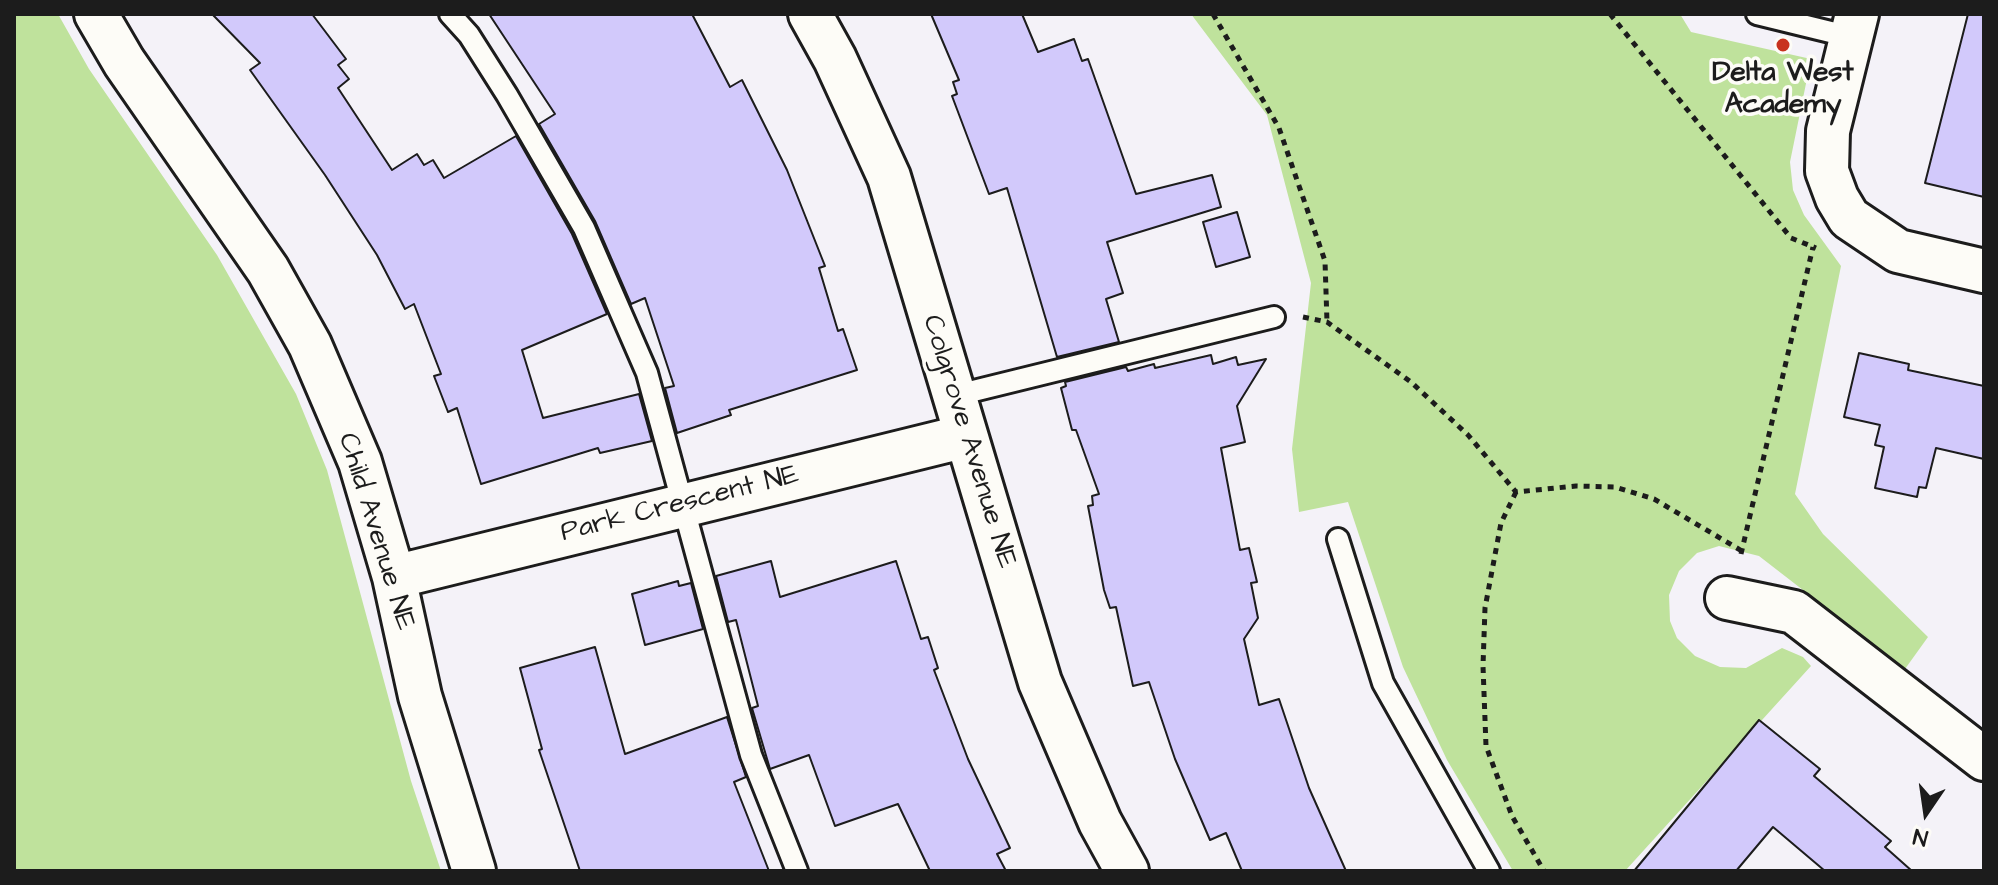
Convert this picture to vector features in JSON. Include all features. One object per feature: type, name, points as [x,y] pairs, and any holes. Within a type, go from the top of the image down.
[{"type":"street","name":"Child Avenue NE","points":[[96,14],[133,75],[268,270],[310,345],[360,462],[394,577],[420,696],[474,871]]},
{"type":"street","name":"Colgrove Avenue NE","points":[[810,14],[835,59],[889,177],[1040,682],[1100,822],[1127,871]]},
{"type":"street","points":[[1854,26],[1828,131],[1827,171],[1837,198],[1849,218],[1898,251],[1984,271]]},
{"type":"street","name":"Park Crescent NE","points":[[394,577],[966,436]]},
{"type":"street","points":[[1727,598],[1794,612],[1984,759]]},
{"type":"lane","points":[[450,14],[469,35],[507,95],[584,228],[647,373],[751,755],[797,871]]},
{"type":"lane","points":[[1757,14],[1854,26]]},
{"type":"lane","points":[[953,396],[1274,317]]},
{"type":"lane","points":[[1338,539],[1383,683],[1489,871]]},
{"type":"path","points":[[1213,14],[1279,128],[1325,261],[1327,322]]},
{"type":"path","points":[[1610,14],[1791,238],[1813,247],[1742,551],[1727,598]]},
{"type":"path","points":[[1274,317],[1303,316],[1327,322],[1368,348],[1421,391],[1491,460],[1516,492]]},
{"type":"path","points":[[1516,492],[1576,486],[1615,487],[1654,499],[1742,551]]},
{"type":"path","points":[[1516,492],[1501,523],[1485,608],[1483,666],[1486,746],[1512,816],[1544,871]]},
{"type":"green space","points":[[14,14],[58,14],[89,69],[217,255],[296,394],[327,470],[411,781],[441,871],[14,871]]},
{"type":"green space","points":[[1191,14],[1680,14],[1691,32],[1811,59],[1790,162],[1793,190],[1804,215],[1841,266],[1795,494],[1823,534],[1928,637],[1905,669],[1759,556],[1719,546],[1697,553],[1679,571],[1669,595],[1670,621],[1677,638],[1695,656],[1720,667],[1746,668],[1782,648],[1803,657],[1811,666],[1625,871],[1513,871],[1447,760],[1403,667],[1348,502],[1299,512],[1292,449],[1311,283],[1267,115]]},
{"type":"building","points":[[212,14],[312,14],[346,59],[338,65],[349,79],[338,88],[392,170],[417,154],[424,165],[433,160],[444,178],[516,136],[572,234],[607,314],[522,350],[543,418],[639,394],[652,441],[600,453],[598,448],[481,484],[457,408],[448,412],[434,376],[441,374],[414,304],[405,309],[377,255],[325,175],[250,70],[260,63]]},
{"type":"building","points":[[489,14],[692,14],[730,87],[742,80],[787,170],[825,266],[819,268],[838,331],[843,329],[857,370],[729,410],[731,415],[677,433],[665,388],[674,386],[645,298],[631,304],[595,221],[539,124],[555,114]]},
{"type":"building","points":[[931,14],[1022,14],[1038,52],[1074,39],[1082,61],[1088,59],[1136,194],[1212,175],[1221,207],[1107,242],[1123,293],[1106,299],[1119,342],[1057,357],[1007,188],[989,194],[952,96],[957,94],[953,82],[959,80]]},
{"type":"building","points":[[1968,14],[1984,14],[1984,197],[1925,183]]},
{"type":"building","points":[[1237,212],[1250,257],[1216,267],[1203,222]]},
{"type":"building","points":[[1859,353],[1909,364],[1908,370],[1984,386],[1984,459],[1936,448],[1926,488],[1919,487],[1917,497],[1875,488],[1884,447],[1875,445],[1880,425],[1844,417]]},
{"type":"building","points":[[1211,355],[1213,364],[1236,357],[1238,365],[1266,359],[1237,406],[1245,442],[1221,448],[1240,550],[1249,548],[1257,582],[1251,583],[1258,618],[1244,639],[1259,705],[1279,699],[1309,788],[1346,871],[1242,871],[1226,833],[1210,840],[1175,759],[1149,682],[1133,686],[1116,607],[1110,608],[1104,590],[1088,506],[1093,505],[1092,496],[1099,494],[1076,430],[1072,430],[1061,388],[1066,386],[1065,382],[1126,367],[1128,371],[1154,364],[1155,368]]},
{"type":"building","points":[[771,561],[780,597],[896,561],[921,639],[928,637],[938,668],[934,670],[968,759],[1010,848],[997,854],[1006,871],[930,871],[898,804],[835,826],[809,755],[770,769],[752,708],[758,706],[736,620],[728,622],[716,576]]},
{"type":"building","points":[[678,581],[679,586],[691,583],[703,629],[645,645],[632,594]]},
{"type":"building","points":[[595,647],[625,754],[727,717],[746,777],[734,782],[769,871],[580,871],[539,750],[542,749],[520,668]]},
{"type":"building","points":[[1759,720],[1820,769],[1814,776],[1891,841],[1885,847],[1912,871],[1825,871],[1773,827],[1736,871],[1634,871]]},
{"type":"place","name":"Delta West Academy","points":[[1783,45]]}]
